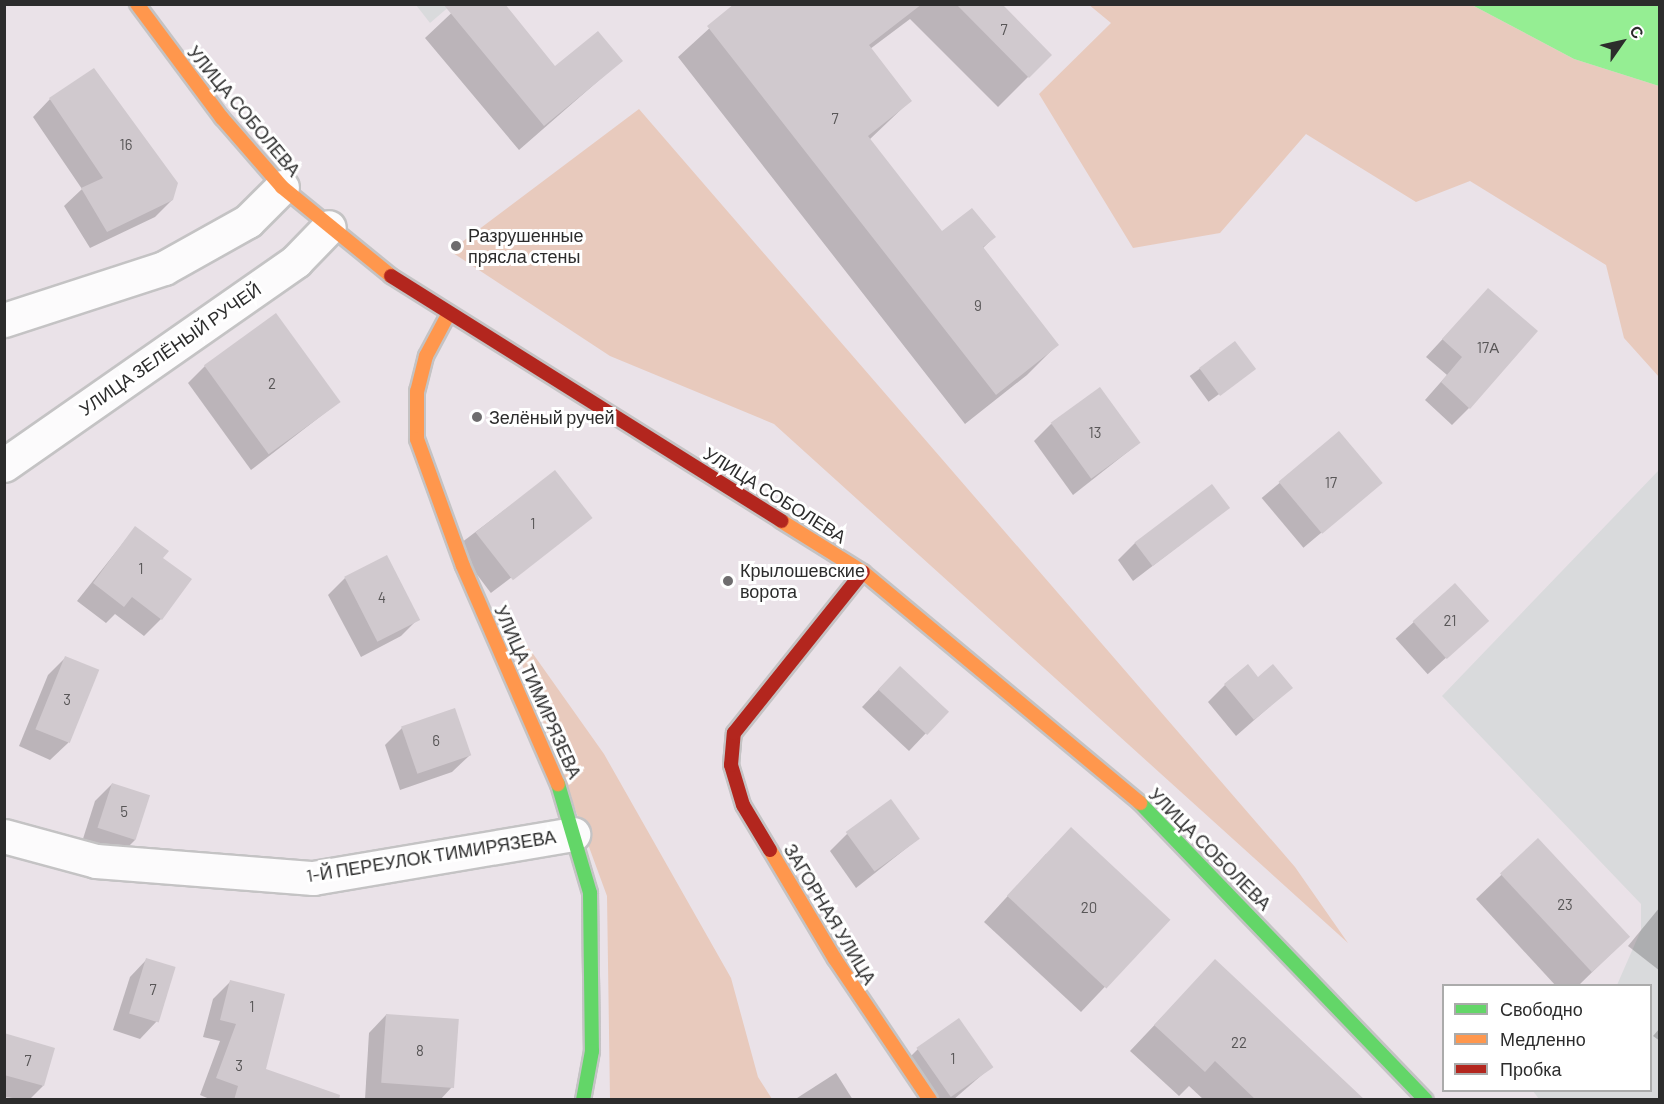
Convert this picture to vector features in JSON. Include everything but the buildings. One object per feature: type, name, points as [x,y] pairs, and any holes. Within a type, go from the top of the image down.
[{"type":"main road","name":"УЛИЦА СОБОЛЕВА","points":[[136,4],[222,118],[282,187],[329,227],[387,273],[449,313],[864,572],[1158,818],[1426,1100]]},
{"type":"main road","name":"УЛИЦА ТИМИРЯЗЕВА","points":[[449,313],[426,356],[417,391],[417,439],[463,566],[562,792],[590,893],[592,1052],[583,1100]]},
{"type":"main road","name":"ЗАГОРНАЯ УЛИЦА","points":[[864,572],[734,734],[731,765],[743,805],[834,959],[930,1100]]},
{"type":"street","points":[[4,320],[164,268],[248,221],[282,187]]},
{"type":"street","name":"УЛИЦА ЗЕЛЁНЫЙ РУЧЕЙ","points":[[4,465],[296,261],[329,227]]},
{"type":"street","name":"1-Й ПЕРЕУЛОК ТИМИРЯЗЕВА","points":[[4,836],[96,861],[313,878],[573,834]]},
{"type":"shaded area","points":[[1088,4],[1472,5],[1574,59],[1659,86],[1659,377],[1624,338],[1606,265],[1470,181],[1416,202],[1306,134],[1220,233],[1133,248],[1039,94],[1111,23]]},
{"type":"shaded area","points":[[416,5],[451,5],[430,23]]},
{"type":"shaded area","points":[[1472,5],[1659,5],[1659,86],[1574,59]]},
{"type":"shaded area","points":[[639,109],[1295,867],[1348,943],[774,424],[610,356],[450,251]]},
{"type":"shaded area","points":[[1659,470],[1659,1099],[1539,1099],[1534,1092],[1652,1092],[1652,984],[1617,984],[1641,930],[1641,904],[1442,696]]},
{"type":"shaded area","points":[[502,610],[604,754],[731,978],[758,1077],[772,1099],[610,1099],[607,896]]},
{"type":"traffic: fast","points":[[558,784],[590,893],[592,1051],[583,1100]]},
{"type":"traffic: fast","points":[[1140,803],[1426,1100]]},
{"type":"traffic: slow","points":[[137,4],[222,118],[282,187],[391,276]]},
{"type":"traffic: slow","points":[[449,313],[426,356],[417,391],[417,439],[463,566],[558,784]]},
{"type":"traffic: slow","points":[[781,521],[863,572],[1140,803]]},
{"type":"traffic: slow","points":[[770,850],[835,959],[930,1100]]},
{"type":"traffic: jam","points":[[391,276],[781,521]]},
{"type":"traffic: jam","points":[[770,850],[743,805],[731,765],[734,733],[863,572]]},
{"type":"place","name":"Разрушенные прясла стены","points":[[456,246]]},
{"type":"place","name":"Зелёный ручей","points":[[477,417]]},
{"type":"place","name":"Крылошевские ворота","points":[[728,581]]}]
